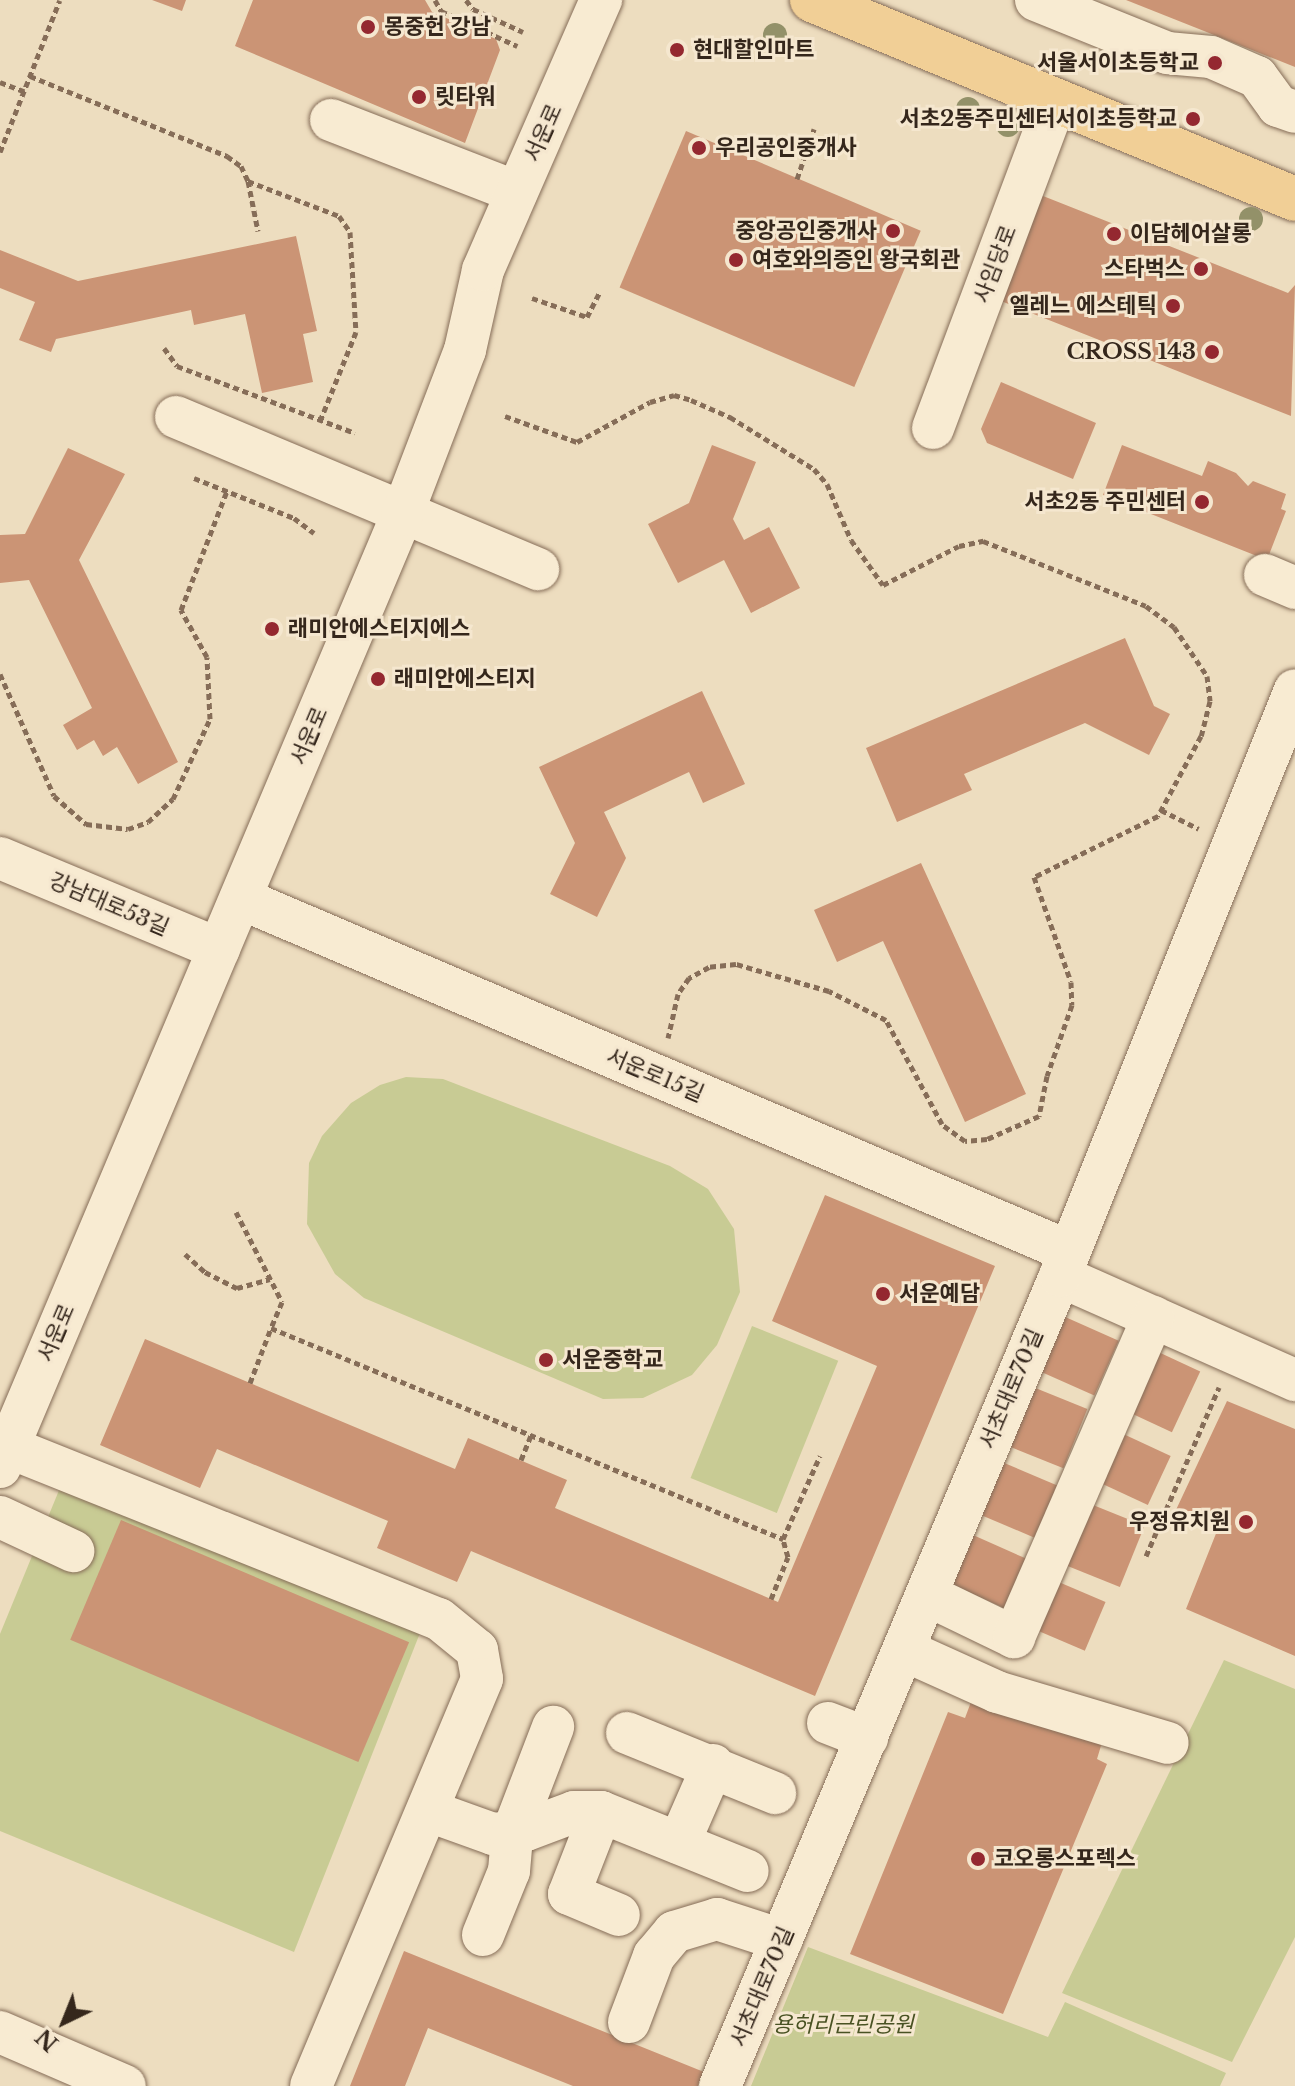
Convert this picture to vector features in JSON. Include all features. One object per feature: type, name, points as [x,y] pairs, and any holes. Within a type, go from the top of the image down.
[{"type":"main road","points":[[812,0],[1295,199]]},
{"type":"street","name":"서운로","points":[[4,1457],[402,515],[465,350],[483,270],[601,0]]},
{"type":"street","points":[[1036,0],[1167,53],[1211,57],[1257,77],[1278,106],[1295,112]]},
{"type":"street","name":"사임당로","points":[[933,428],[1056,100]]},
{"type":"street","points":[[331,120],[517,192]]},
{"type":"street","points":[[176,417],[402,515],[538,569]]},
{"type":"street","name":"서초대로70길","points":[[720,2086],[1064,1264],[1295,690]]},
{"type":"street","name":"강남대로53길","points":[[0,858],[219,949]]},
{"type":"street","name":"서운로15길","points":[[242,899],[1064,1264],[1153,1317],[1295,1380]]},
{"type":"street","points":[[927,1595],[1014,1637],[1153,1317]]},
{"type":"street","points":[[4,1457],[439,1619],[471,1641],[482,1679],[311,2086]]},
{"type":"street","points":[[0,1517],[73,1551]]},
{"type":"street","points":[[904,1650],[997,1692],[1168,1743]]},
{"type":"street","points":[[828,1723],[867,1738]]},
{"type":"street","points":[[483,1935],[509,1871],[512,1834],[553,1727]]},
{"type":"street","points":[[627,1733],[713,1765],[775,1793]]},
{"type":"street","points":[[679,1843],[713,1765]]},
{"type":"street","points":[[429,1811],[493,1834],[512,1834],[564,1814],[601,1812],[748,1871]]},
{"type":"street","points":[[601,1812],[569,1894],[619,1915]]},
{"type":"street","points":[[629,2022],[654,1956],[674,1932],[717,1919],[782,1940]]},
{"type":"street","points":[[0,2032],[125,2086]]},
{"type":"path","points":[[0,152],[60,0]]},
{"type":"path","points":[[435,0],[441,11],[517,46]]},
{"type":"path","points":[[466,0],[473,9],[523,32]]},
{"type":"path","points":[[30,76],[227,156],[241,166],[248,181],[258,231]]},
{"type":"path","points":[[0,82],[24,91]]},
{"type":"path","points":[[797,179],[814,129]]},
{"type":"path","points":[[248,181],[339,216],[350,232],[356,332],[320,421]]},
{"type":"path","points":[[532,298],[587,317],[600,292]]},
{"type":"path","points":[[164,348],[177,366],[355,433]]},
{"type":"path","points":[[505,416],[577,442],[674,395],[730,417],[814,469],[827,484],[851,540],[883,585],[959,546],[983,541],[1146,606],[1193,650],[1207,676],[1210,701],[1201,736],[1161,810],[1126,834],[1034,877],[1071,982],[1072,1005],[1047,1076],[1039,1116],[987,1139],[965,1141],[942,1124],[886,1020],[829,991],[736,964],[709,967],[689,978],[678,994],[666,1043]]},
{"type":"path","points":[[194,478],[294,518],[314,533]]},
{"type":"path","points":[[0,674],[54,796],[71,814],[86,824],[118,829],[157,814],[173,799],[210,719],[207,657],[181,610],[227,491]]},
{"type":"path","points":[[1161,810],[1207,833]]},
{"type":"path","points":[[236,1212],[282,1302],[250,1383]]},
{"type":"path","points":[[185,1254],[205,1272],[237,1288],[270,1279]]},
{"type":"path","points":[[271,1328],[783,1539]]},
{"type":"path","points":[[1146,1556],[1234,1353]]},
{"type":"path","points":[[521,1460],[531,1435]]},
{"type":"path","points":[[771,1599],[788,1557],[783,1539],[820,1456]]},
{"type":"green space","points":[[406,1077],[443,1079],[670,1166],[708,1189],[734,1229],[740,1292],[717,1345],[692,1375],[643,1398],[603,1399],[364,1298],[335,1274],[307,1224],[309,1163],[322,1136],[351,1103],[380,1085]]},
{"type":"green space","points":[[752,1326],[838,1361],[777,1513],[691,1478]]},
{"type":"green space","points":[[62,1483],[420,1633],[294,1952],[0,1831],[0,1634]]},
{"type":"green space","points":[[1224,1660],[1295,1689],[1295,1937],[1232,2062],[1062,1993]]},
{"type":"green space","name":"용허리근린공원","points":[[808,1947],[1048,2037],[1065,2002],[1226,2073],[1220,2086],[751,2086]]},
{"type":"building","points":[[152,0],[186,0],[182,11]]},
{"type":"building","name":"릿타워","points":[[253,0],[425,0],[432,12],[496,39],[500,50],[465,143],[235,46]]},
{"type":"building","name":"서울서이초등학교","points":[[1126,0],[1295,0],[1295,67]]},
{"type":"building","points":[[686,131],[921,231],[854,387],[620,287]]},
{"type":"building","name":"CROSS 143","points":[[1038,194],[1288,293],[1295,285],[1291,416],[996,299]]},
{"type":"building","points":[[296,236],[317,331],[303,334],[313,382],[262,393],[245,314],[194,325],[191,310],[56,339],[51,352],[19,340],[35,302],[0,288],[0,250],[78,281]]},
{"type":"building","points":[[1001,382],[1096,423],[1073,479],[987,443],[981,429]]},
{"type":"building","points":[[712,445],[756,462],[733,519],[744,540],[769,527],[800,588],[751,613],[724,560],[678,583],[648,524],[689,503]]},
{"type":"building","name":"서초2동 주민센터","points":[[1122,445],[1202,476],[1208,461],[1236,473],[1248,486],[1253,481],[1286,494],[1281,509],[1286,511],[1267,560],[1103,495]]},
{"type":"building","points":[[68,448],[125,474],[79,560],[178,762],[138,784],[117,747],[103,756],[94,740],[77,750],[63,725],[92,708],[29,580],[0,583],[0,535],[25,534]]},
{"type":"building","points":[[1125,638],[1154,706],[1170,714],[1149,755],[1085,723],[964,774],[972,790],[897,822],[866,748]]},
{"type":"building","points":[[702,691],[745,784],[703,803],[689,772],[604,812],[626,858],[597,917],[550,894],[575,843],[539,767]]},
{"type":"building","points":[[921,863],[1026,1094],[965,1122],[883,941],[837,962],[814,910]]},
{"type":"building","points":[[825,1195],[995,1266],[815,1696],[471,1551],[457,1582],[377,1548],[388,1521],[217,1449],[200,1488],[100,1445],[145,1339],[455,1469],[468,1438],[567,1480],[555,1508],[778,1602],[877,1366],[772,1321]]},
{"type":"building","points":[[1063,1316],[1119,1341],[1094,1396],[1039,1371]]},
{"type":"building","points":[[1154,1350],[1200,1372],[1172,1432],[1126,1411]]},
{"type":"building","points":[[1028,1385],[1087,1409],[1063,1468],[1004,1444]]},
{"type":"building","name":"우정유치원","points":[[1227,1401],[1295,1429],[1295,1656],[1186,1609],[1217,1531],[1175,1512]]},
{"type":"building","points":[[1119,1432],[1171,1456],[1148,1505],[1096,1481]]},
{"type":"building","points":[[1002,1462],[1059,1486],[1037,1539],[980,1514]]},
{"type":"building","points":[[1088,1503],[1145,1526],[1120,1587],[1063,1564]]},
{"type":"building","points":[[121,1520],[409,1642],[358,1762],[70,1640]]},
{"type":"building","points":[[973,1535],[1026,1559],[1004,1608],[951,1584]]},
{"type":"building","points":[[1054,1580],[1106,1602],[1085,1651],[1033,1629]]},
{"type":"building","name":"코오롱스포렉스","points":[[974,1694],[1103,1739],[1097,1759],[1107,1764],[1003,2014],[850,1954],[948,1712],[965,1718]]},
{"type":"building","points":[[404,1951],[704,2072],[698,2086],[573,2086],[428,2028],[405,2086],[350,2086]]},
{"type":"place","name":"몽중헌 강남","points":[[368,27]]},
{"type":"place","name":"현대할인마트","points":[[677,50]]},
{"type":"place","name":"서울서이초등학교","points":[[1215,63]]},
{"type":"place","name":"릿타워","points":[[419,97]]},
{"type":"place","name":"서초2동주민센터서이초등학교","points":[[1193,119]]},
{"type":"place","name":"우리공인중개사","points":[[699,148]]},
{"type":"place","name":"중앙공인중개사","points":[[893,231]]},
{"type":"place","name":"이담헤어살롱","points":[[1114,234]]},
{"type":"place","name":"여호와의증인 왕국회관","points":[[736,260]]},
{"type":"place","name":"스타벅스","points":[[1201,269]]},
{"type":"place","name":"엘레느 에스테틱","points":[[1173,306]]},
{"type":"place","name":"CROSS 143","points":[[1212,352]]},
{"type":"place","name":"서초2동 주민센터","points":[[1202,502]]},
{"type":"place","name":"래미안에스티지에스","points":[[272,629]]},
{"type":"place","name":"래미안에스티지","points":[[378,679]]},
{"type":"place","name":"서운예담","points":[[883,1294]]},
{"type":"place","name":"서운중학교","points":[[546,1360]]},
{"type":"place","name":"우정유치원","points":[[1246,1522]]},
{"type":"place","name":"코오롱스포렉스","points":[[978,1859]]}]
